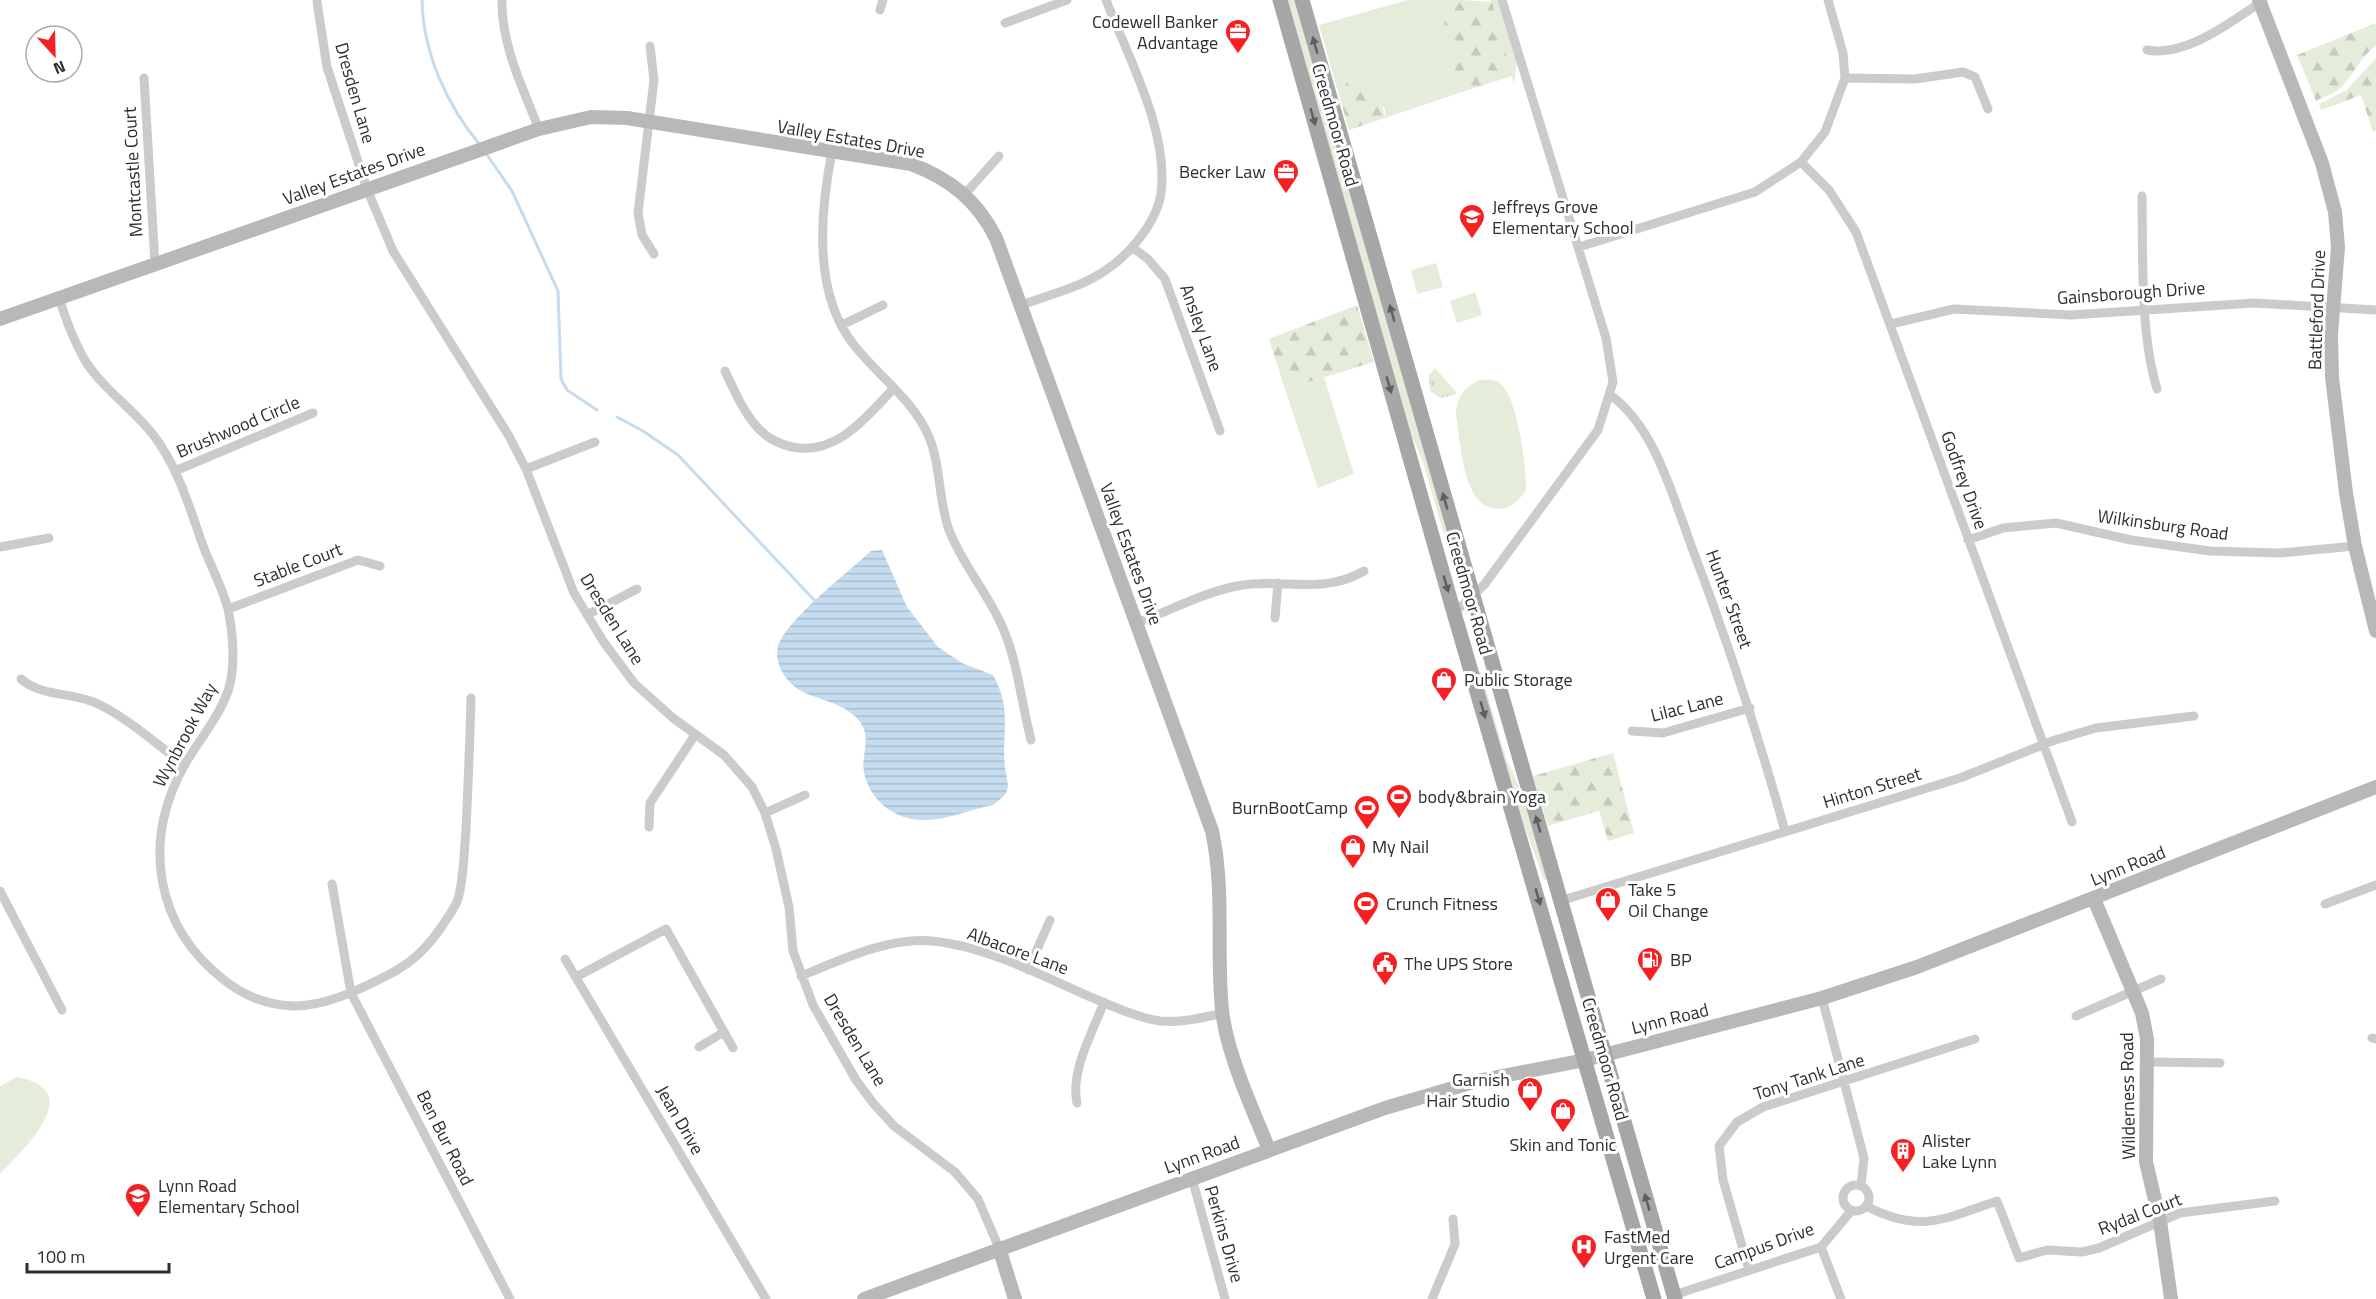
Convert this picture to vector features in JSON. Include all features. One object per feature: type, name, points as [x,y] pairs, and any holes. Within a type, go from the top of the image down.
[{"type":"main road","name":"Creedmoor Road","points":[[1280,0],[1454,614],[1654,1299]]},
{"type":"main road","name":"Creedmoor Road","points":[[1302,0],[1674,1297]]},
{"type":"street","points":[[502,0],[505,33],[539,129]]},
{"type":"street","points":[[880,10],[884,0]]},
{"type":"street","points":[[1005,23],[1067,0]]},
{"type":"street","points":[[1021,305],[1083,282],[1106,270],[1132,247],[1150,221],[1161,195],[1161,154],[1150,115],[1106,0]]},
{"type":"street","points":[[1454,614],[1485,585],[1587,447],[1600,423],[1613,382],[1606,338],[1580,247],[1502,0]]},
{"type":"street","points":[[1580,247],[1755,192],[1801,162],[1825,132],[1845,78],[1843,53],[1828,0]]},
{"type":"street","points":[[2146,50],[2173,51],[2218,29],[2262,1]]},
{"type":"street","name":"Battleford Drive","points":[[2262,1],[2322,164],[2335,212],[2338,247],[2332,377],[2355,546],[2376,631]]},
{"type":"street","name":"Dresden Lane","points":[[317,2],[327,67],[368,189],[393,251],[488,399],[526,469],[562,568],[586,615],[634,683],[695,735],[724,755],[740,771],[765,813],[787,891],[793,951],[813,1005],[856,1080],[894,1126],[954,1172],[978,1199],[999,1248]]},
{"type":"street","points":[[650,46],[654,80],[638,213],[642,235],[654,254]]},
{"type":"street","points":[[1845,78],[1915,80],[1963,72],[1975,77],[1988,110]]},
{"type":"street","name":"Montcastle Court","points":[[144,78],[155,264]]},
{"type":"street","name":"Valley Estates Drive","points":[[0,319],[539,129],[591,117],[611,116],[911,164],[941,177],[965,194],[984,217],[996,238],[1212,831],[1216,850],[1223,1013],[1232,1049],[1269,1150]]},
{"type":"street","points":[[832,152],[822,206],[821,236],[833,303],[854,345],[910,405],[929,437],[949,530],[994,608],[1008,641],[1030,740]]},
{"type":"street","points":[[965,194],[999,156]]},
{"type":"street","name":"Godfrey Drive","points":[[1801,162],[1829,190],[1856,232],[2072,822]]},
{"type":"street","points":[[2142,196],[2146,310],[2152,375],[2157,389]]},
{"type":"street","name":"Ansley Lane","points":[[1132,247],[1148,259],[1165,279],[1221,431]]},
{"type":"street","name":"Wynbrook Way","points":[[59,298],[68,324],[87,363],[141,419],[161,446],[175,471],[228,609],[233,652],[229,688],[206,736],[184,765],[168,802],[160,830],[160,875],[165,898],[176,923],[197,954],[233,987],[252,999],[276,1006],[308,1007],[351,993],[410,963],[432,942],[458,901],[464,858],[471,698]]},
{"type":"street","name":"Gainsborough Drive","points":[[1891,324],[1954,309],[2071,315],[2254,303],[2376,310]]},
{"type":"street","points":[[842,325],[883,305]]},
{"type":"street","points":[[725,371],[758,428],[777,443],[800,449],[823,447],[842,438],[894,388]]},
{"type":"street","name":"Hunter Street","points":[[1610,395],[1621,403],[1640,427],[1665,475],[1750,708],[1785,831]]},
{"type":"street","name":"Brushwood Circle","points":[[175,471],[313,412]]},
{"type":"street","points":[[526,469],[596,442]]},
{"type":"street","name":"Wilkinsburg Road","points":[[1968,540],[2003,528],[2056,523],[2131,540],[2210,551],[2280,553],[2355,546]]},
{"type":"street","points":[[0,548],[49,538]]},
{"type":"street","name":"Stable Court","points":[[228,609],[358,560],[380,566]]},
{"type":"street","points":[[1137,623],[1234,586],[1262,581],[1319,585],[1345,581],[1364,571]]},
{"type":"street","points":[[1275,618],[1278,583]]},
{"type":"street","points":[[586,615],[637,589]]},
{"type":"street","points":[[21,679],[40,690],[93,702],[114,712],[184,765]]},
{"type":"street","name":"Lilac Lane","points":[[1632,731],[1663,733],[1750,708]]},
{"type":"street","name":"Hinton Street","points":[[1560,901],[1979,772],[2042,745],[2096,728],[2194,716]]},
{"type":"street","points":[[649,826],[650,803],[695,735]]},
{"type":"street","name":"Lynn Road","points":[[864,1299],[1338,1124],[1440,1091],[1605,1055],[1822,998],[1933,961],[2376,788]]},
{"type":"street","points":[[765,813],[805,795]]},
{"type":"street","name":"Ben Bur Road","points":[[332,884],[351,993],[510,1299]]},
{"type":"street","points":[[2325,904],[2376,885]]},
{"type":"street","points":[[0,891],[62,1010]]},
{"type":"street","name":"Wilderness Road","points":[[2094,899],[2142,1013],[2148,1062],[2146,1162],[2160,1221],[2171,1299]]},
{"type":"street","points":[[1028,970],[1050,920]]},
{"type":"street","points":[[576,977],[666,929],[733,1048]]},
{"type":"street","name":"Albacore Lane","points":[[801,976],[878,948],[915,941],[932,941],[968,948],[1104,1002],[1159,1021],[1184,1020],[1223,1013]]},
{"type":"street","name":"Jean Drive","points":[[565,959],[766,1299]]},
{"type":"street","points":[[2076,1016],[2161,979]]},
{"type":"street","points":[[1822,998],[1864,1158],[1861,1186]]},
{"type":"street","points":[[1077,1103],[1075,1091],[1077,1076],[1104,1002]]},
{"type":"street","points":[[699,1047],[724,1032]]},
{"type":"street","name":"Tony Tank Lane","points":[[1749,1270],[1723,1180],[1719,1146],[1737,1122],[1763,1107],[1843,1080],[1861,1078],[1975,1039]]},
{"type":"street","points":[[2148,1062],[2220,1064]]},
{"type":"street","name":"Perkins Drive","points":[[1192,1178],[1226,1299]]},
{"type":"street","points":[[1850,1186],[1861,1186],[1868,1193],[1866,1206],[1859,1210],[1852,1210],[1845,1204],[1843,1195],[1850,1186]]},
{"type":"street","name":"Rydal Court","points":[[1866,1206],[1899,1220],[1922,1223],[1944,1220],[1997,1201],[2019,1258],[2047,1250],[2082,1252],[2098,1248],[2160,1221],[2209,1208],[2275,1201]]},
{"type":"street","name":"Campus Drive","points":[[1674,1297],[1821,1247],[1852,1210]]},
{"type":"street","points":[[1432,1299],[1455,1244],[1453,1219]]},
{"type":"street","points":[[1821,1247],[1841,1299]]},
{"type":"street","points":[[999,1248],[1014,1299]]},
{"type":"green space","points":[[1286,0],[1295,0],[1451,547],[1448,548],[1423,462],[1405,420]]},
{"type":"green space","points":[[1408,0],[1461,0],[1444,23],[1448,50],[1455,68],[1464,84],[1471,89],[1385,118],[1385,109],[1352,73],[1349,81],[1338,92],[1319,25]]},
{"type":"green space","points":[[1461,0],[1492,2],[1512,76],[1471,89],[1459,77],[1448,50],[1444,23]]},
{"type":"green space","points":[[1490,0],[1498,0],[1517,61],[1514,84]]},
{"type":"green space","points":[[2376,23],[2376,46],[2338,90],[2316,101],[2297,55]]},
{"type":"green space","points":[[2376,58],[2376,131],[2373,132],[2361,95],[2321,110],[2319,104],[2347,90]]},
{"type":"green space","points":[[1352,73],[1364,73],[1380,95],[1385,118],[1349,130],[1338,92],[1349,81]]},
{"type":"green space","points":[[1436,263],[1443,287],[1417,294],[1411,270]]},
{"type":"green space","points":[[1475,292],[1482,315],[1457,323],[1450,301]]},
{"type":"green space","points":[[1357,305],[1374,362],[1285,389],[1269,339]]},
{"type":"green space","points":[[1435,368],[1456,392],[1455,395],[1440,398],[1430,391],[1429,375]]},
{"type":"green space","points":[[1324,377],[1354,474],[1318,488],[1285,389]]},
{"type":"green space","points":[[1479,380],[1496,381],[1505,388],[1515,415],[1525,466],[1526,490],[1515,503],[1500,509],[1487,507],[1478,499],[1471,487],[1462,457],[1456,415],[1458,403],[1465,390]]},
{"type":"green space","points":[[1478,672],[1481,672],[1506,758],[1523,795],[1547,879],[1544,880],[1520,814]]},
{"type":"green space","points":[[1613,753],[1634,833],[1608,841],[1599,811],[1548,826],[1533,776]]},
{"type":"green space","points":[[17,1077],[38,1084],[48,1094],[49,1107],[35,1135],[0,1174],[0,1086]]},
{"type":"water","points":[[882,550],[907,607],[938,647],[962,663],[993,675],[999,688],[1005,711],[1004,755],[1008,787],[1004,795],[993,805],[926,820],[894,813],[878,800],[867,782],[863,766],[865,732],[858,720],[845,709],[798,689],[782,672],[777,649],[787,630],[822,594],[871,551]]},
{"type":"waterway","points":[[422,0],[427,40],[439,78],[458,114],[481,146]]},
{"type":"waterway","points":[[485,152],[512,191],[558,291],[561,379],[567,390],[597,410]]},
{"type":"waterway","points":[[617,417],[643,431],[678,455],[816,602]]},
{"type":"place","name":"Codewell Banker Advantage","points":[[1238,55]]},
{"type":"place","name":"Becker Law","points":[[1286,195]]},
{"type":"place","name":"Jeffreys Grove Elementary School","points":[[1472,240]]},
{"type":"place","name":"Public Storage","points":[[1444,703]]},
{"type":"place","name":"body&brain Yoga","points":[[1399,820]]},
{"type":"place","name":"BurnBootCamp","points":[[1367,831]]},
{"type":"place","name":"My Nail","points":[[1353,870]]},
{"type":"place","name":"Take 5 Oil Change","points":[[1608,923]]},
{"type":"place","name":"Crunch Fitness","points":[[1366,927]]},
{"type":"place","name":"BP","points":[[1650,983]]},
{"type":"place","name":"The UPS Store","points":[[1385,987]]},
{"type":"place","name":"Garnish Hair Studio","points":[[1530,1113]]},
{"type":"place","name":"Skin and Tonic","points":[[1563,1134]]},
{"type":"place","name":"Alister Lake Lynn","points":[[1903,1174]]},
{"type":"place","name":"Lynn Road Elementary School","points":[[138,1219]]},
{"type":"place","name":"FastMed Urgent Care","points":[[1584,1270]]}]
